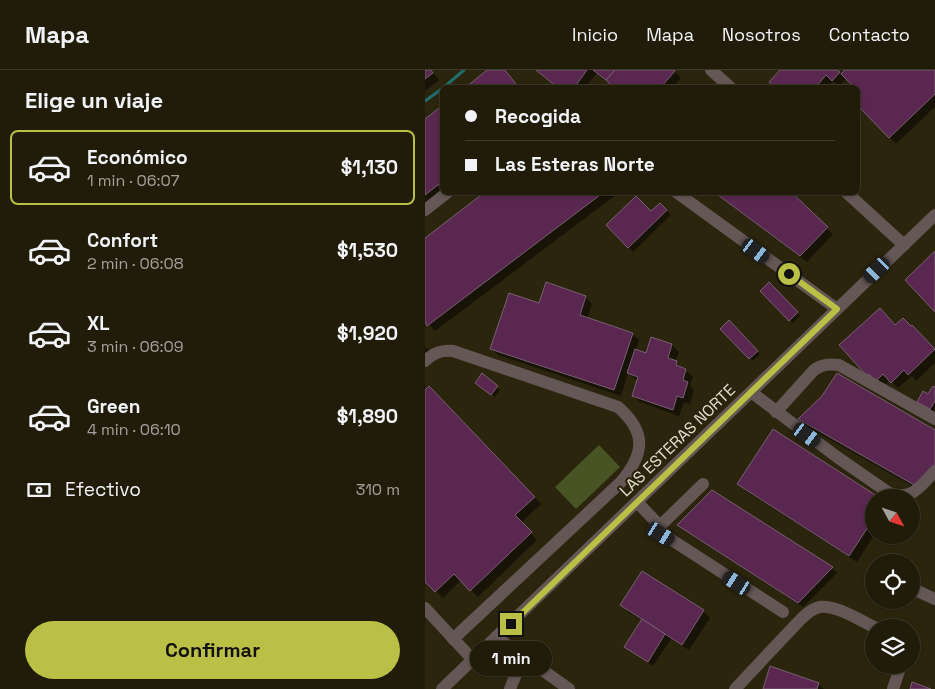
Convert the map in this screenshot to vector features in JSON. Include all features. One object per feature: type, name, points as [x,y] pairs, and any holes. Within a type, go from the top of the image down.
[{"type":"street","points":[[711,70],[728,85]]},
{"type":"street","points":[[425,210],[444,195]]},
{"type":"street","points":[[680,195],[837,309]]},
{"type":"street","points":[[849,195],[904,245]]},
{"type":"street","name":"LAS ESTERAS NORTE","points":[[442,689],[935,215]]},
{"type":"street","points":[[425,361],[443,350],[453,351],[618,407],[636,427],[639,439],[640,451],[636,462],[620,483],[453,639]]},
{"type":"street","points":[[776,412],[814,370],[829,364],[839,366],[935,419]]},
{"type":"street","points":[[751,392],[837,458],[889,493],[908,495],[915,492],[935,471]]},
{"type":"street","points":[[660,526],[703,484]]},
{"type":"street","points":[[637,502],[660,526],[661,534],[783,612]]},
{"type":"street","points":[[920,592],[935,598]]},
{"type":"street","points":[[735,689],[809,612],[819,607],[833,608],[865,623]]},
{"type":"street","points":[[425,608],[473,660]]},
{"type":"street","points":[[497,637],[569,689]]},
{"type":"street","points":[[510,689],[523,657]]},
{"type":"street","points":[[893,689],[898,674]]},
{"type":"green space","points":[[599,445],[620,467],[576,509],[555,487]]},
{"type":"building","points":[[425,70],[431,70],[433,73],[425,79]]},
{"type":"building","points":[[487,70],[505,70],[517,85],[469,85]]},
{"type":"building","points":[[536,70],[587,70],[576,85],[554,85]]},
{"type":"building","points":[[593,70],[615,70],[606,80]]},
{"type":"building","points":[[615,70],[675,71],[663,85],[611,85],[606,80]]},
{"type":"building","points":[[780,70],[837,70],[840,72],[832,81],[826,75],[818,85],[772,85],[769,82]]},
{"type":"building","points":[[845,70],[935,70],[935,94],[889,138],[860,108],[860,85],[852,85],[841,74]]},
{"type":"building","points":[[440,107],[440,183],[425,195],[425,119]]},
{"type":"building","points":[[481,195],[600,195],[427,326],[425,322],[425,238]]},
{"type":"building","points":[[718,195],[794,195],[828,227],[800,256]]},
{"type":"building","points":[[636,196],[651,211],[660,203],[667,210],[628,248],[606,225]]},
{"type":"building","points":[[935,251],[935,312],[905,280]]},
{"type":"building","points":[[546,282],[586,296],[580,315],[633,333],[614,390],[490,349],[509,293],[539,303]]},
{"type":"building","points":[[769,282],[798,312],[789,321],[760,291]]},
{"type":"building","points":[[880,308],[895,325],[903,318],[935,349],[908,375],[904,370],[891,383],[883,374],[876,381],[869,374],[867,376],[839,345]]},
{"type":"building","points":[[729,320],[758,351],[749,359],[720,329]]},
{"type":"building","points":[[651,337],[672,344],[668,358],[677,361],[676,365],[686,369],[683,380],[688,382],[683,398],[677,396],[673,410],[632,396],[638,377],[627,373],[635,349],[646,353]]},
{"type":"building","points":[[482,373],[498,386],[491,395],[475,383]]},
{"type":"building","points":[[837,373],[935,430],[935,464],[916,486],[798,419],[822,396]]},
{"type":"building","points":[[429,386],[535,497],[515,515],[532,532],[470,591],[454,574],[435,592],[425,582],[425,390]]},
{"type":"building","points":[[933,386],[935,387],[935,401],[930,409],[917,402],[923,391],[928,394]]},
{"type":"building","points":[[773,429],[866,489],[865,532],[849,556],[737,484]]},
{"type":"building","points":[[712,490],[833,567],[798,603],[677,525]]},
{"type":"building","points":[[642,571],[704,610],[682,645],[620,605]]},
{"type":"building","points":[[642,619],[665,634],[648,662],[624,647]]},
{"type":"building","points":[[770,666],[819,683],[817,689],[763,689]]},
{"type":"building","points":[[912,682],[931,689],[910,689]]},
{"type":"waterway","points":[[446,85],[464,70]]},
{"type":"waterway","points":[[425,101],[440,90]]},
{"type":"route","points":[[511,624],[837,309],[789,274]]}]
